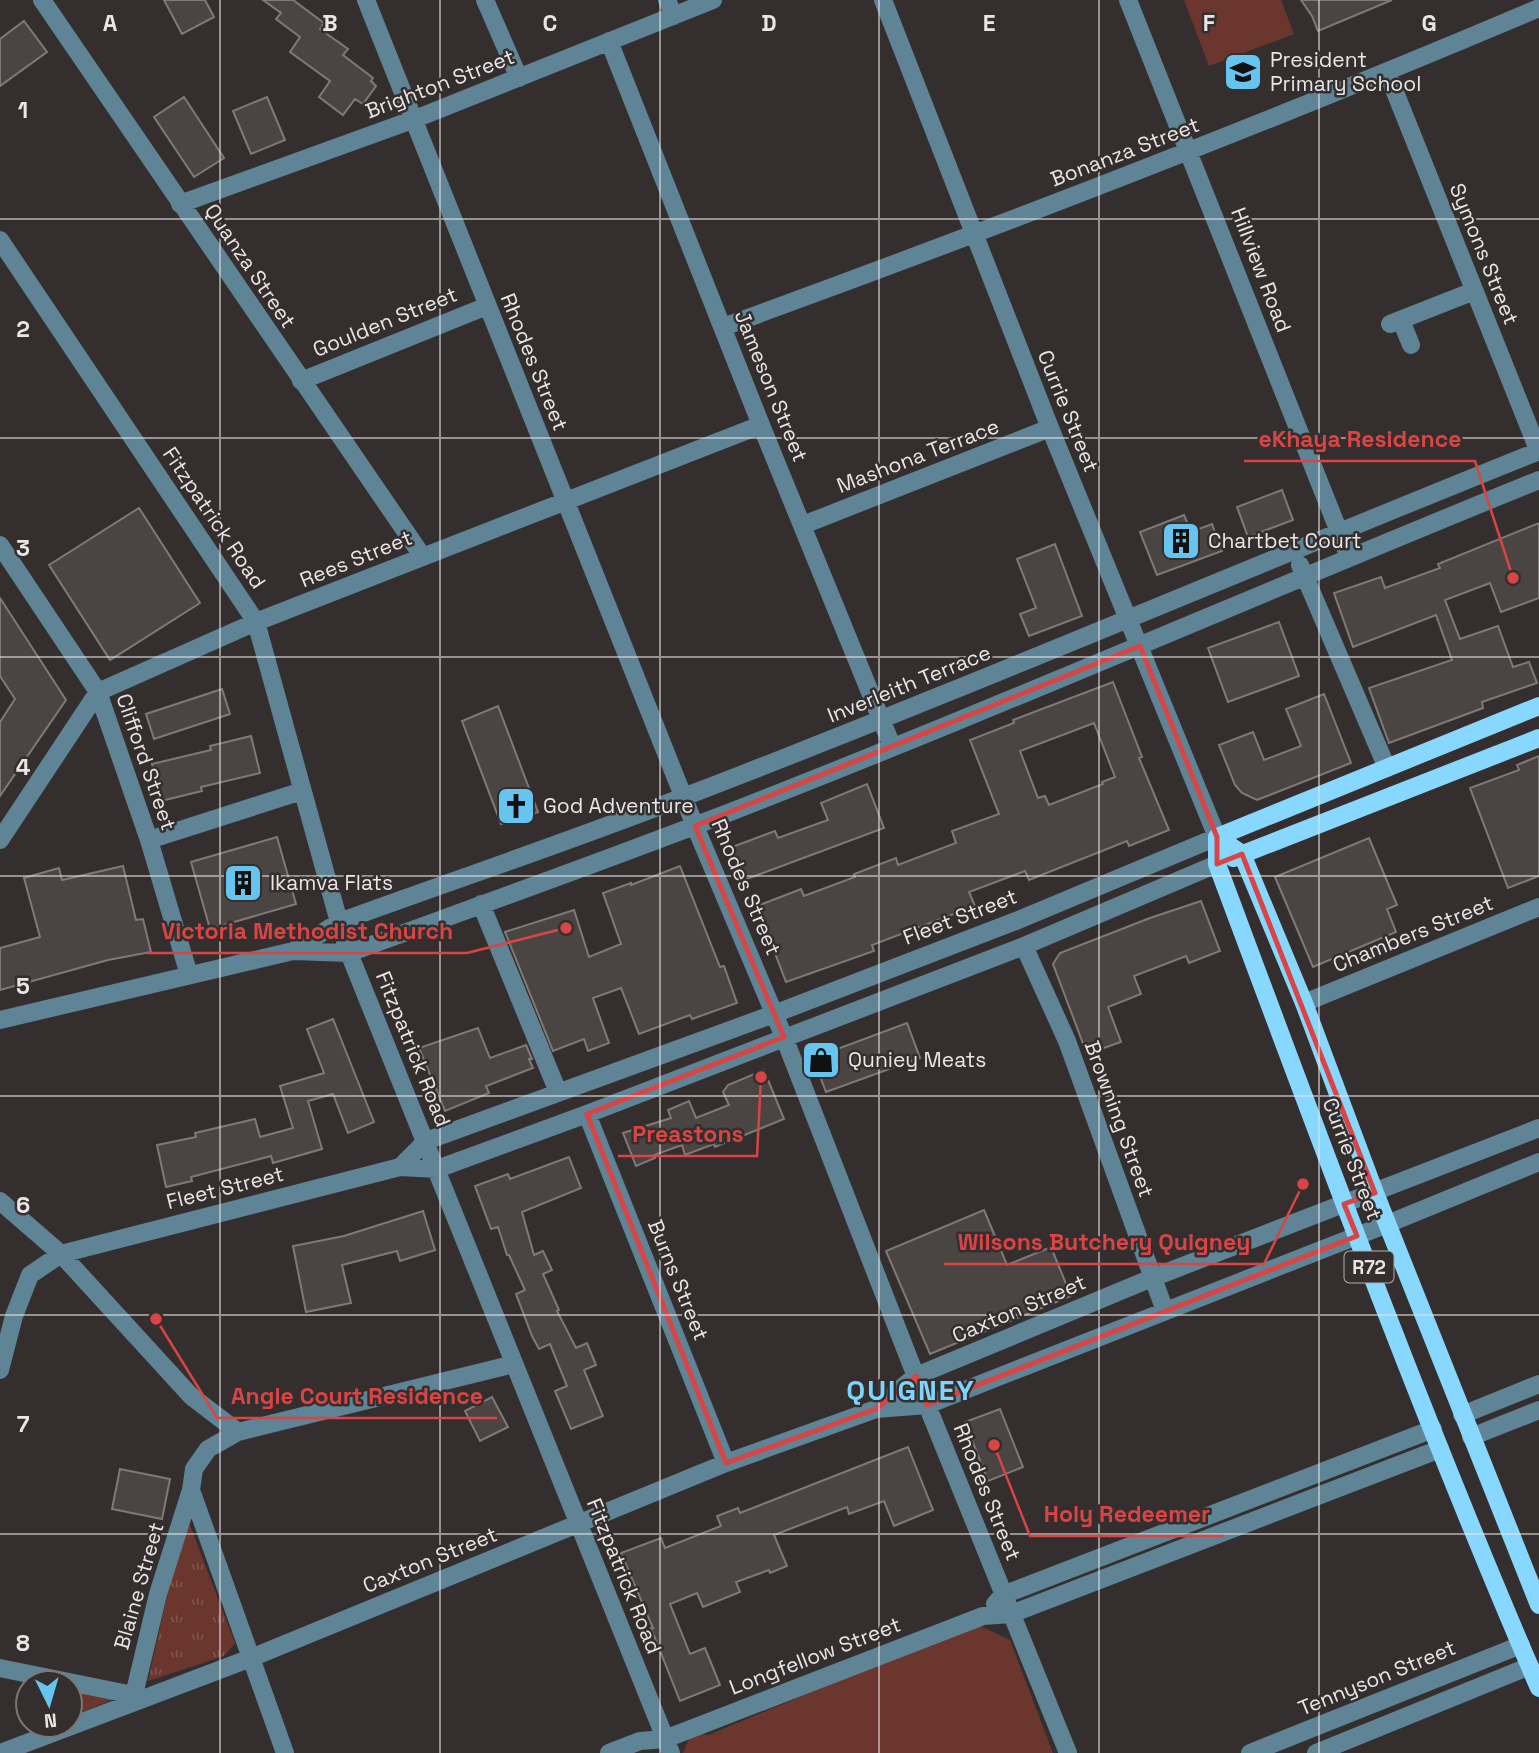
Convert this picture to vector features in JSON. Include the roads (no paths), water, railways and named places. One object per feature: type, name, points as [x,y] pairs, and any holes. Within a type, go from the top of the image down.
[{"type":"main road","name":"Fleet Street","points":[[1217,837],[1539,706]]},
{"type":"main road","name":"Fleet Street","points":[[1217,864],[1539,738]]},
{"type":"main road","points":[[1217,837],[1242,854]]},
{"type":"main road","name":"Currie Street","points":[[1217,837],[1217,864],[1344,1204],[1440,1449],[1539,1688]]},
{"type":"main road","name":"Currie Street","points":[[1242,854],[1304,1003],[1387,1224],[1539,1605]]},
{"type":"street","name":"Quanza Street","points":[[42,0],[423,557]]},
{"type":"street","name":"Rhodes Street","points":[[366,0],[695,826],[784,1037],[927,1405],[1068,1753]]},
{"type":"street","points":[[485,0],[519,78]]},
{"type":"street","name":"Brighton Street","points":[[180,204],[415,119],[519,78],[609,41],[671,8],[713,0]]},
{"type":"street","name":"Currie Street","points":[[883,0],[973,236],[1217,837]]},
{"type":"street","name":"Hillview Road","points":[[1128,0],[1349,557]]},
{"type":"street","name":"Bonanza Street","points":[[723,327],[973,236],[1387,72],[1539,8]]},
{"type":"street","name":"Jameson Street","points":[[609,41],[892,746]]},
{"type":"street","name":"Symons Street","points":[[1387,72],[1539,451]]},
{"type":"street","name":"Fitzpatrick Road","points":[[0,240],[256,622],[349,953],[579,1524],[664,1748]]},
{"type":"street","points":[[1411,345],[1395,322],[1475,291]]},
{"type":"street","name":"Goulden Street","points":[[301,381],[486,306]]},
{"type":"street","name":"Rees Street","points":[[98,692],[256,622],[761,425]]},
{"type":"street","name":"Mashona Terrace","points":[[803,525],[1050,428]]},
{"type":"street","name":"Inverleith Terrace","points":[[293,951],[339,922],[684,797],[1129,620],[1339,531],[1539,451]]},
{"type":"street","name":"Inverleith Terrace","points":[[0,1020],[293,951],[349,953],[695,826],[1140,646],[1539,480]]},
{"type":"street","name":"Clifford Street","points":[[0,545],[98,692],[149,840],[189,975]]},
{"type":"street","points":[[1294,552],[1387,768]]},
{"type":"street","points":[[0,840],[98,692]]},
{"type":"street","points":[[149,840],[302,792]]},
{"type":"street","name":"Fleet Street","points":[[400,1167],[426,1141],[774,1014],[1016,920],[1217,837]]},
{"type":"street","name":"Fleet Street","points":[[0,1370],[14,1316],[30,1275],[61,1254],[400,1167],[437,1169],[1024,946],[1217,864]]},
{"type":"street","points":[[481,904],[558,1092]]},
{"type":"street","name":"Chambers Street","points":[[1304,1003],[1539,906]]},
{"type":"street","name":"Browning Street","points":[[1024,946],[1067,1041],[1165,1311]]},
{"type":"street","name":"Burns Street","points":[[587,1114],[726,1463]]},
{"type":"street","name":"Caxton Street","points":[[876,1409],[916,1376],[1152,1278],[1539,1128]]},
{"type":"street","name":"Caxton Street","points":[[84,1716],[251,1658],[726,1463],[876,1409],[927,1405],[1539,1162]]},
{"type":"street","points":[[0,1201],[61,1254],[191,1395],[238,1432]]},
{"type":"street","name":"Blaine Street","points":[[140,1697],[158,1594],[191,1490],[194,1469],[208,1449],[238,1432],[514,1364]]},
{"type":"street","points":[[1462,1415],[1539,1384]]},
{"type":"street","points":[[1471,1437],[1539,1410]]},
{"type":"street","name":"Longfellow Street","points":[[983,1616],[1003,1595],[1433,1429]]},
{"type":"street","name":"Longfellow Street","points":[[609,1753],[640,1741],[664,1748],[983,1616],[1011,1615],[1440,1449]]},
{"type":"street","points":[[191,1490],[285,1753]]},
{"type":"street","name":"Tennyson Street","points":[[1251,1753],[1521,1645]]},
{"type":"street","points":[[1315,1753],[1530,1666]]},
{"type":"street","points":[[84,1687],[140,1697]]},
{"type":"street","name":"Caxton Street","points":[[0,1753],[24,1739]]},
{"type":"place","name":"President Primary School","points":[[1243,72]]},
{"type":"place","name":"Chartbet Court","points":[[1181,541]]},
{"type":"place","name":"eKhaya Residence","points":[[1513,578]]},
{"type":"place","name":"God Adventure","points":[[516,806]]},
{"type":"place","name":"Ikamva Flats","points":[[243,883]]},
{"type":"place","name":"Victoria Methodist Church","points":[[566,928]]},
{"type":"place","name":"Quniey Meats","points":[[821,1060]]},
{"type":"place","name":"Preastons","points":[[761,1077]]},
{"type":"place","name":"Wilsons Butchery Quigney","points":[[1303,1184]]},
{"type":"place","name":"Angle Court Residence","points":[[156,1319]]},
{"type":"place","name":"Holy Redeemer","points":[[994,1445]]},
{"type":"district","name":"QUIGNEY","points":[[911,1390]]}]
